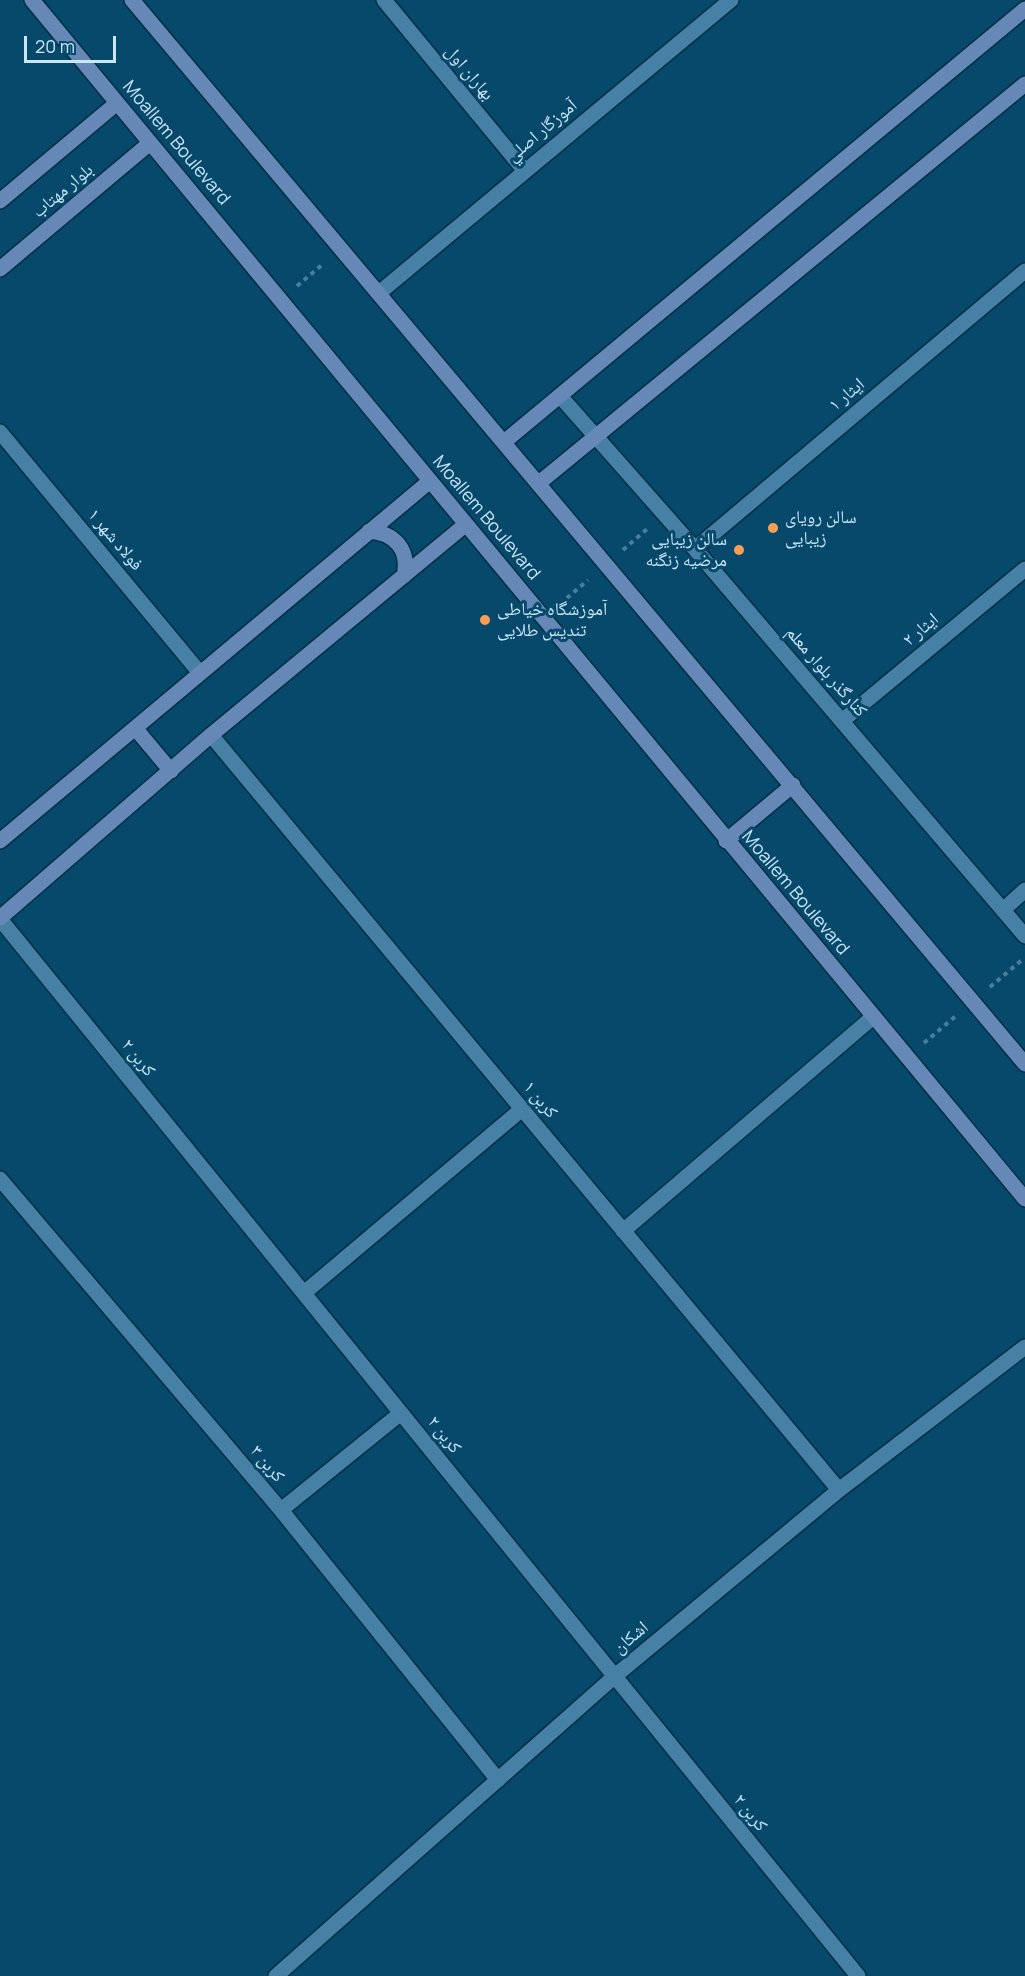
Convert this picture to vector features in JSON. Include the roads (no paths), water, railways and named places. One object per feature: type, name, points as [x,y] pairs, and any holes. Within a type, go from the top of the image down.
[{"type":"main road","name":"Moallem Boulevard","points":[[32,0],[726,841],[1025,1199]]},
{"type":"main road","points":[[132,0],[1025,1064]]},
{"type":"main road","points":[[504,442],[1025,9]]},
{"type":"main road","points":[[539,483],[1025,84]]},
{"type":"main road","name":"بلوار مهتاب","points":[[0,201],[117,103]]},
{"type":"main road","name":"بلوار مهتاب","points":[[0,269],[150,143]]},
{"type":"main road","points":[[0,841],[430,481]]},
{"type":"main road","points":[[0,919],[211,735],[465,525]]},
{"type":"main road","points":[[369,531],[391,536],[399,544],[407,565],[404,576]]},
{"type":"main road","points":[[135,728],[171,771]]},
{"type":"main road","points":[[726,841],[793,785]]},
{"type":"street","name":"بهاران اول","points":[[384,0],[525,171]]},
{"type":"street","name":"آموزگار اصلي","points":[[379,293],[731,0]]},
{"type":"street","name":"ایثار ۱","points":[[695,549],[1025,271]]},
{"type":"street","name":"کنارگذر بلوار معلم","points":[[560,396],[695,549],[1025,936]]},
{"type":"street","name":"فولاد شهر ۱","points":[[0,432],[200,673]]},
{"type":"street","name":"ایثار ۲","points":[[843,721],[1025,569]]},
{"type":"street","name":"کربن ۱","points":[[211,735],[839,1490]]},
{"type":"street","points":[[1003,910],[1025,890]]},
{"type":"street","name":"کربن ۲","points":[[0,919],[858,1976]]},
{"type":"street","points":[[623,1231],[873,1017]]},
{"type":"street","points":[[304,1293],[522,1108]]},
{"type":"street","name":"کربن ۳","points":[[0,1179],[281,1510],[498,1780]]},
{"type":"street","name":"اشکان","points":[[276,1976],[615,1676],[839,1490],[1025,1347]]},
{"type":"street","points":[[281,1510],[401,1413]]},
{"type":"place","name":"سالن رویای زیبایی","points":[[773,528]]},
{"type":"place","name":"سالن زیبایی مرضیه زنگنه","points":[[739,550]]},
{"type":"place","name":"آموزشگاه خیاطی تندیس طلایی","points":[[485,620]]}]
